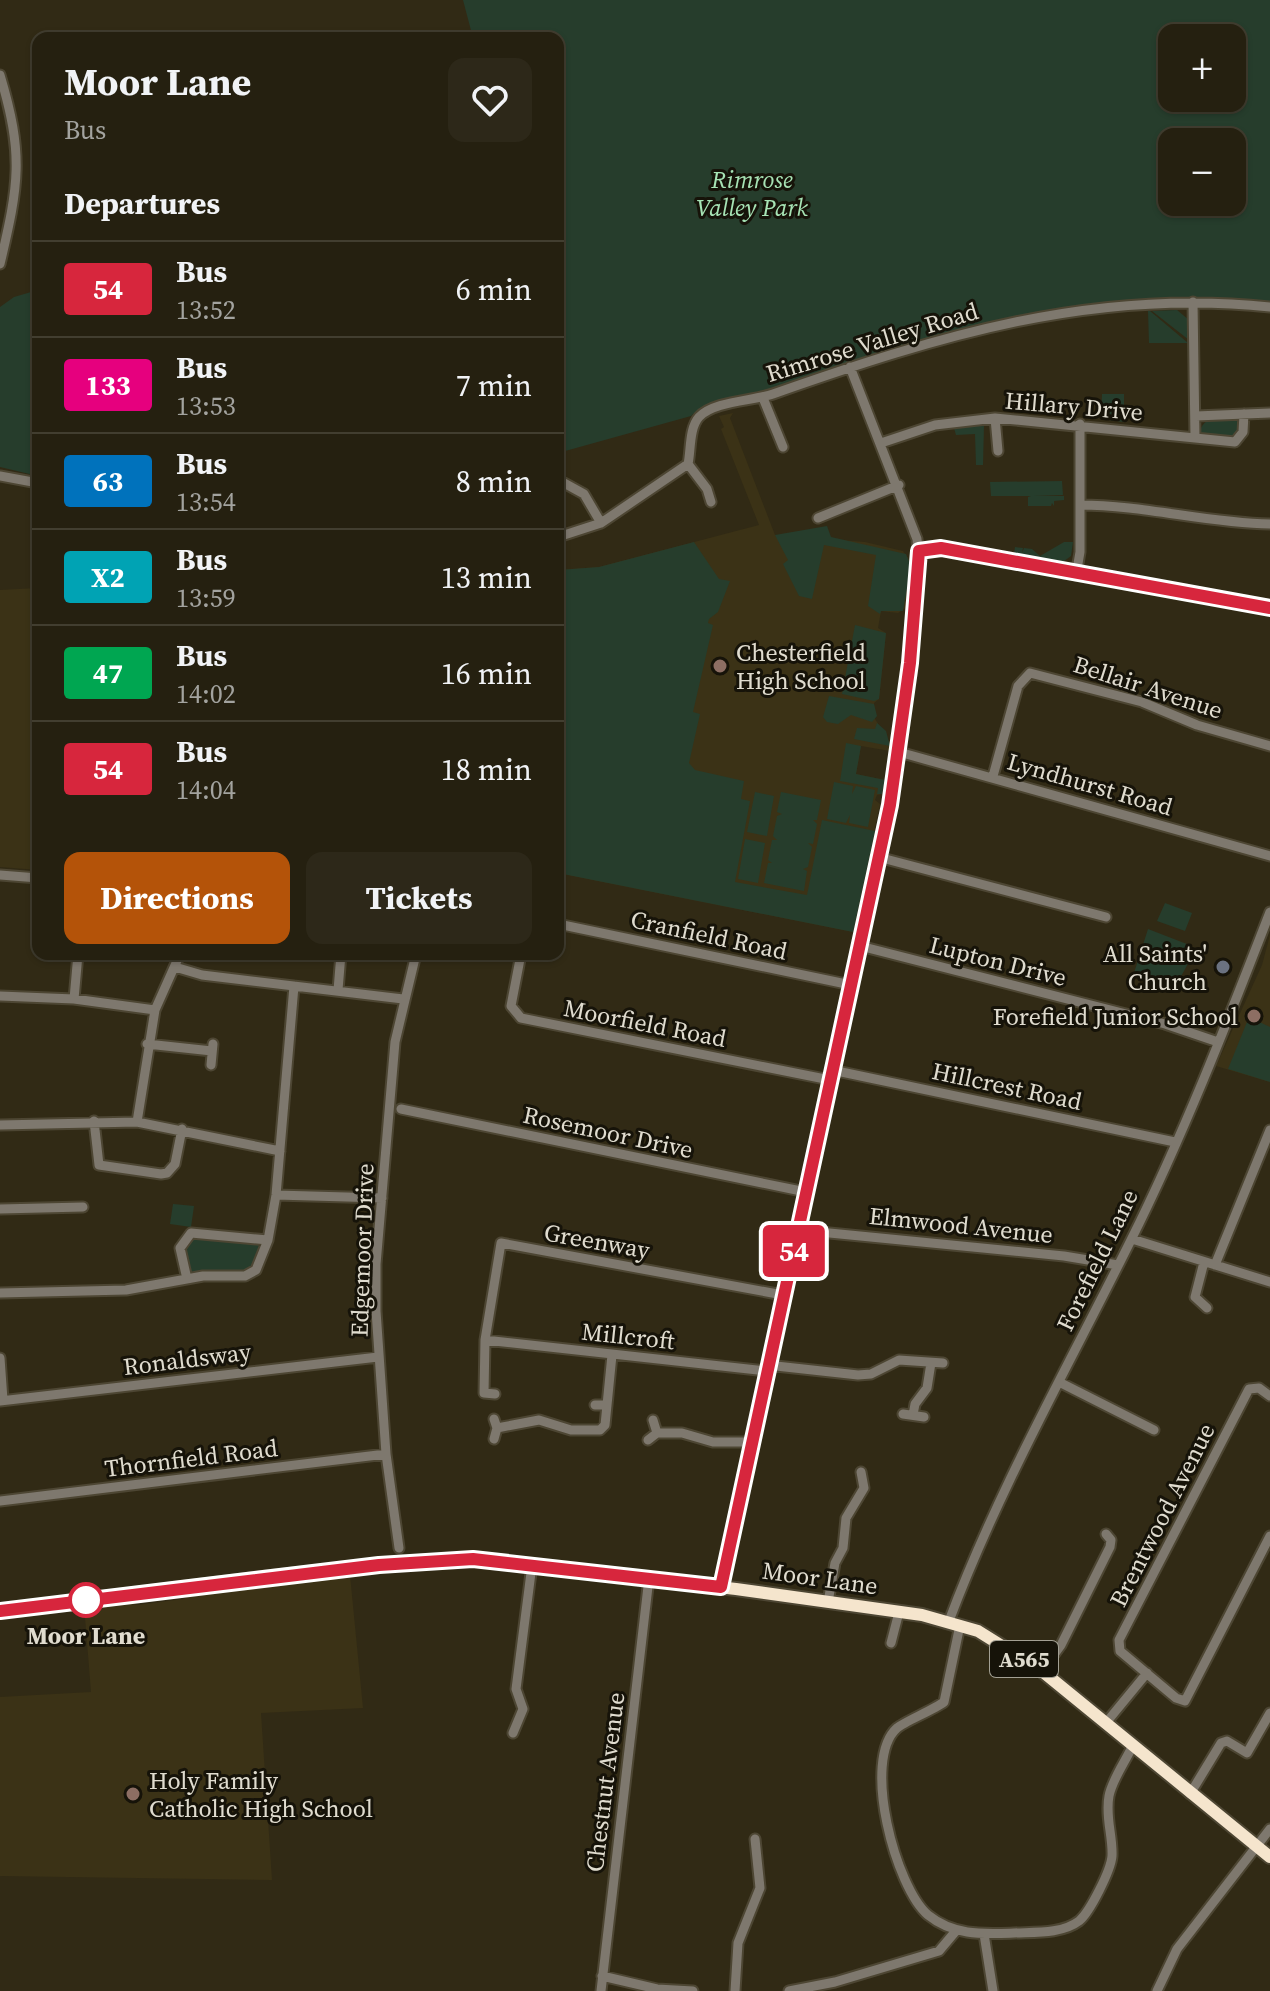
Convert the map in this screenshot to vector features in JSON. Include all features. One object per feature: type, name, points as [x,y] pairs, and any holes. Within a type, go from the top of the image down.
[{"type":"highway","name":"Moor Lane","points":[[0,1611],[400,1563],[473,1559],[649,1578],[899,1612],[954,1623],[1000,1643],[1042,1671],[1270,1857]]},
{"type":"street","points":[[0,75],[14,126],[18,180],[0,264]]},
{"type":"street","points":[[1193,302],[1195,438]]},
{"type":"street","name":"Rimrose Valley Road","points":[[688,464],[694,426],[699,417],[943,337],[1036,315],[1147,303],[1193,302],[1270,307]]},
{"type":"street","points":[[721,1587],[899,752],[919,551],[914,526],[899,485],[850,367]]},
{"type":"street","points":[[763,398],[783,447]]},
{"type":"street","points":[[1196,416],[1270,413]]},
{"type":"street","name":"Hillary Drive","points":[[881,443],[935,425],[995,418],[1080,424],[1235,442],[1243,432],[1244,414]]},
{"type":"street","points":[[995,418],[998,451]]},
{"type":"street","points":[[1076,575],[1080,552],[1080,424]]},
{"type":"street","points":[[564,535],[601,523],[688,464],[707,489],[711,502]]},
{"type":"street","points":[[0,476],[32,482]]},
{"type":"street","points":[[564,483],[584,494],[601,523]]},
{"type":"street","points":[[818,518],[899,485]]},
{"type":"street","points":[[1080,505],[1114,506],[1230,523],[1270,524]]},
{"type":"street","points":[[919,551],[941,548],[1270,609]]},
{"type":"street","name":"Bellair Avenue","points":[[993,776],[1018,686],[1030,673],[1152,705],[1197,725],[1270,746]]},
{"type":"street","name":"Lyndhurst Road","points":[[899,752],[1270,856]]},
{"type":"street","points":[[878,857],[1106,917]]},
{"type":"street","points":[[0,875],[32,878]]},
{"type":"street","name":"Forefield Lane","points":[[955,1932],[926,1914],[904,1877],[887,1827],[882,1777],[884,1751],[896,1728],[944,1702],[954,1623],[963,1582],[1132,1239],[1218,1042],[1270,912]]},
{"type":"street","name":"Cranfield Road","points":[[564,925],[851,985]]},
{"type":"street","name":"Lupton Drive","points":[[860,946],[1165,1024],[1218,1042]]},
{"type":"street","points":[[74,999],[77,960]]},
{"type":"street","points":[[137,1122],[147,1044],[155,1010],[178,960]]},
{"type":"street","points":[[338,990],[340,960]]},
{"type":"street","name":"Edgemoor Drive","points":[[399,1548],[386,1454],[378,1357],[376,1264],[395,1042],[414,960]]},
{"type":"street","name":"Moorfield Road","points":[[520,960],[511,1006],[521,1018],[831,1075]]},
{"type":"street","points":[[175,967],[202,975],[403,999]]},
{"type":"street","points":[[0,1293],[126,1290],[187,1279],[250,1275],[261,1264],[276,1195],[294,986]]},
{"type":"street","points":[[0,996],[74,999],[155,1010]]},
{"type":"street","points":[[147,1044],[212,1047],[211,1065]]},
{"type":"street","name":"Hillcrest Road","points":[[831,1075],[1175,1142]]},
{"type":"street","name":"Rosemoor Drive","points":[[401,1109],[806,1192]]},
{"type":"street","points":[[94,1121],[99,1165],[161,1174],[172,1169],[182,1129]]},
{"type":"street","points":[[0,1125],[137,1122],[280,1151]]},
{"type":"street","points":[[1215,1265],[1270,1130]]},
{"type":"street","points":[[276,1195],[382,1198]]},
{"type":"street","points":[[0,1209],[83,1207]]},
{"type":"street","name":"Elmwood Avenue","points":[[799,1230],[1064,1256],[1118,1265]]},
{"type":"street","points":[[187,1279],[180,1248],[191,1233],[268,1240]]},
{"type":"street","points":[[1132,1239],[1270,1282]]},
{"type":"street","name":"Greenway","points":[[485,1340],[501,1243],[783,1295]]},
{"type":"street","points":[[1204,1262],[1195,1297],[1207,1308]]},
{"type":"street","points":[[485,1340],[484,1393],[495,1394]]},
{"type":"street","name":"Millcroft","points":[[485,1340],[612,1355],[858,1375],[871,1374],[899,1360],[943,1363]]},
{"type":"street","points":[[494,1439],[496,1424],[539,1420],[594,1433],[605,1425],[612,1355]]},
{"type":"street","name":"Ronaldsway","points":[[2,1401],[378,1357]]},
{"type":"street","points":[[0,1358],[2,1401]]},
{"type":"street","points":[[913,1415],[915,1404],[927,1388],[931,1363]]},
{"type":"street","points":[[1059,1382],[1154,1430]]},
{"type":"street","name":"Brentwood Avenue","points":[[1147,1673],[1120,1651],[1119,1640],[1249,1389],[1259,1388],[1270,1396]]},
{"type":"street","points":[[595,1405],[607,1405]]},
{"type":"street","points":[[653,1420],[657,1433]]},
{"type":"street","points":[[648,1440],[657,1433],[686,1434],[713,1442],[751,1442]]},
{"type":"street","name":"Thornfield Road","points":[[0,1501],[386,1454]]},
{"type":"street","points":[[828,1602],[835,1563],[843,1548],[846,1518],[864,1488],[861,1472]]},
{"type":"street","points":[[1042,1671],[1061,1645],[1105,1557],[1111,1540],[1106,1534]]},
{"type":"street","points":[[1105,1724],[1147,1673],[1181,1700],[1188,1697],[1270,1536]]},
{"type":"street","points":[[513,1733],[523,1709],[516,1689],[532,1565]]},
{"type":"street","name":"Chestnut Avenue","points":[[601,1991],[649,1578]]},
{"type":"street","points":[[891,1643],[899,1612]]},
{"type":"street","points":[[1190,1794],[1221,1743],[1227,1741],[1247,1753],[1270,1713]]},
{"type":"street","points":[[789,1991],[835,1982],[939,1951],[955,1932],[1049,1932],[1079,1921],[1099,1891],[1112,1858],[1107,1821],[1109,1793],[1132,1747]]},
{"type":"street","points":[[1157,1991],[1177,1949],[1270,1829]]},
{"type":"street","points":[[735,1991],[738,1943],[760,1888],[755,1839]]},
{"type":"street","points":[[984,1934],[993,1991]]},
{"type":"street","points":[[602,1976],[657,1989],[693,1991]]},
{"type":"shaded area","name":"Chesterfield High School","points":[[733,413],[730,418],[775,535],[865,542],[903,551],[911,562],[907,607],[898,613],[881,611],[878,628],[886,633],[879,699],[874,703],[875,719],[891,744],[890,751],[861,746],[856,774],[885,780],[882,794],[877,795],[875,800],[880,804],[853,932],[564,874],[564,570],[599,567],[759,525],[721,429],[724,427],[719,416]]},
{"type":"shaded area","points":[[32,588],[32,870],[0,867],[0,590]]},
{"type":"shaded area","name":"Forefield Junior School","points":[[1270,935],[1270,1082],[1216,1066],[1262,965]]},
{"type":"shaded area","name":"Holy Family Catholic High School","points":[[350,1575],[363,1708],[261,1713],[272,1880],[0,1876],[0,1697],[91,1692],[84,1605],[116,1602],[137,1605],[183,1599],[200,1592]]},
{"type":"green space","name":"Rimrose Valley Park","points":[[463,0],[1270,0],[1270,304],[1106,304],[1016,316],[912,343],[776,388],[718,402],[691,416],[564,451],[564,32],[471,32]]},
{"type":"green space","points":[[32,292],[32,475],[0,467],[0,307],[14,297]]},
{"type":"green space","points":[[1177,310],[1189,320],[1189,340],[1152,311]]},
{"type":"green space","points":[[1150,311],[1188,343],[1149,343]]},
{"type":"green space","points":[[1102,394],[1124,394],[1124,422],[1101,419]]},
{"type":"green space","points":[[1236,418],[1240,428],[1235,437],[1200,433],[1208,421]]},
{"type":"green space","points":[[984,425],[983,465],[976,465],[975,434],[956,435],[954,428]]},
{"type":"green space","points":[[1062,481],[1063,495],[1034,496],[1064,496],[1064,500],[1054,501],[1054,506],[1052,503],[1051,506],[1028,506],[1028,497],[1031,496],[991,496],[990,482]]},
{"type":"green space","points":[[827,526],[831,537],[906,554],[911,566],[903,611],[881,611],[880,614],[868,606],[876,555],[824,545],[812,599],[799,596],[783,564],[788,560],[775,535]]},
{"type":"green space","points":[[694,542],[719,579],[730,581],[718,612],[708,623],[713,625],[693,712],[700,714],[689,763],[695,770],[744,781],[741,799],[750,801],[735,882],[807,895],[822,820],[875,831],[853,932],[564,874],[564,570],[599,567]]},
{"type":"green space","points":[[1064,542],[1073,542],[1071,556],[1060,564],[1014,554],[1015,547],[1023,548],[1022,553],[1024,548],[1032,549],[1040,556]]},
{"type":"green space","points":[[855,625],[886,633],[879,699],[874,701],[842,694]]},
{"type":"green space","points":[[829,696],[874,704],[877,716],[872,722],[851,715],[838,724],[827,722],[823,717]]},
{"type":"green space","points":[[877,723],[886,731],[890,746],[854,739],[857,728],[875,729]]},
{"type":"green space","points":[[846,743],[861,746],[856,774],[885,780],[882,794],[877,794],[878,788],[840,781]]},
{"type":"green space","points":[[834,782],[853,786],[852,794],[856,786],[875,790],[868,827],[849,823],[850,815],[846,823],[827,819]]},
{"type":"green space","points":[[755,792],[774,796],[767,836],[747,832]]},
{"type":"green space","points":[[781,792],[821,800],[817,820],[813,820],[817,824],[813,844],[808,843],[812,847],[808,867],[803,869],[807,871],[804,891],[764,883],[768,863],[772,863],[768,860],[772,840],[777,840],[773,836],[777,816],[782,814],[777,812]]},
{"type":"green space","points":[[745,839],[765,843],[758,883],[738,879]]},
{"type":"green space","points":[[1165,903],[1192,913],[1185,931],[1157,921]]},
{"type":"green space","points":[[1148,929],[1192,946],[1190,960],[1178,982],[1134,973]]},
{"type":"green space","points":[[1249,1017],[1270,1027],[1270,1082],[1228,1069]]},
{"type":"green space","points":[[173,1204],[194,1206],[191,1227],[170,1224]]},
{"type":"green space","points":[[192,1237],[259,1243],[258,1261],[248,1272],[191,1273],[184,1250]]},
{"type":"bus line","name":"54","points":[[0,1611],[379,1565],[473,1559],[721,1587],[890,805],[910,663],[919,551],[941,548],[1270,608]]},
{"type":"place","name":"Chesterfield High School","points":[[720,666]]},
{"type":"place","name":"All Saints' Church","points":[[1223,967]]},
{"type":"place","name":"Forefield Junior School","points":[[1254,1016]]},
{"type":"place","name":"Moor Lane","points":[[86,1600]]},
{"type":"place","name":"Holy Family Catholic High School","points":[[133,1794]]}]
